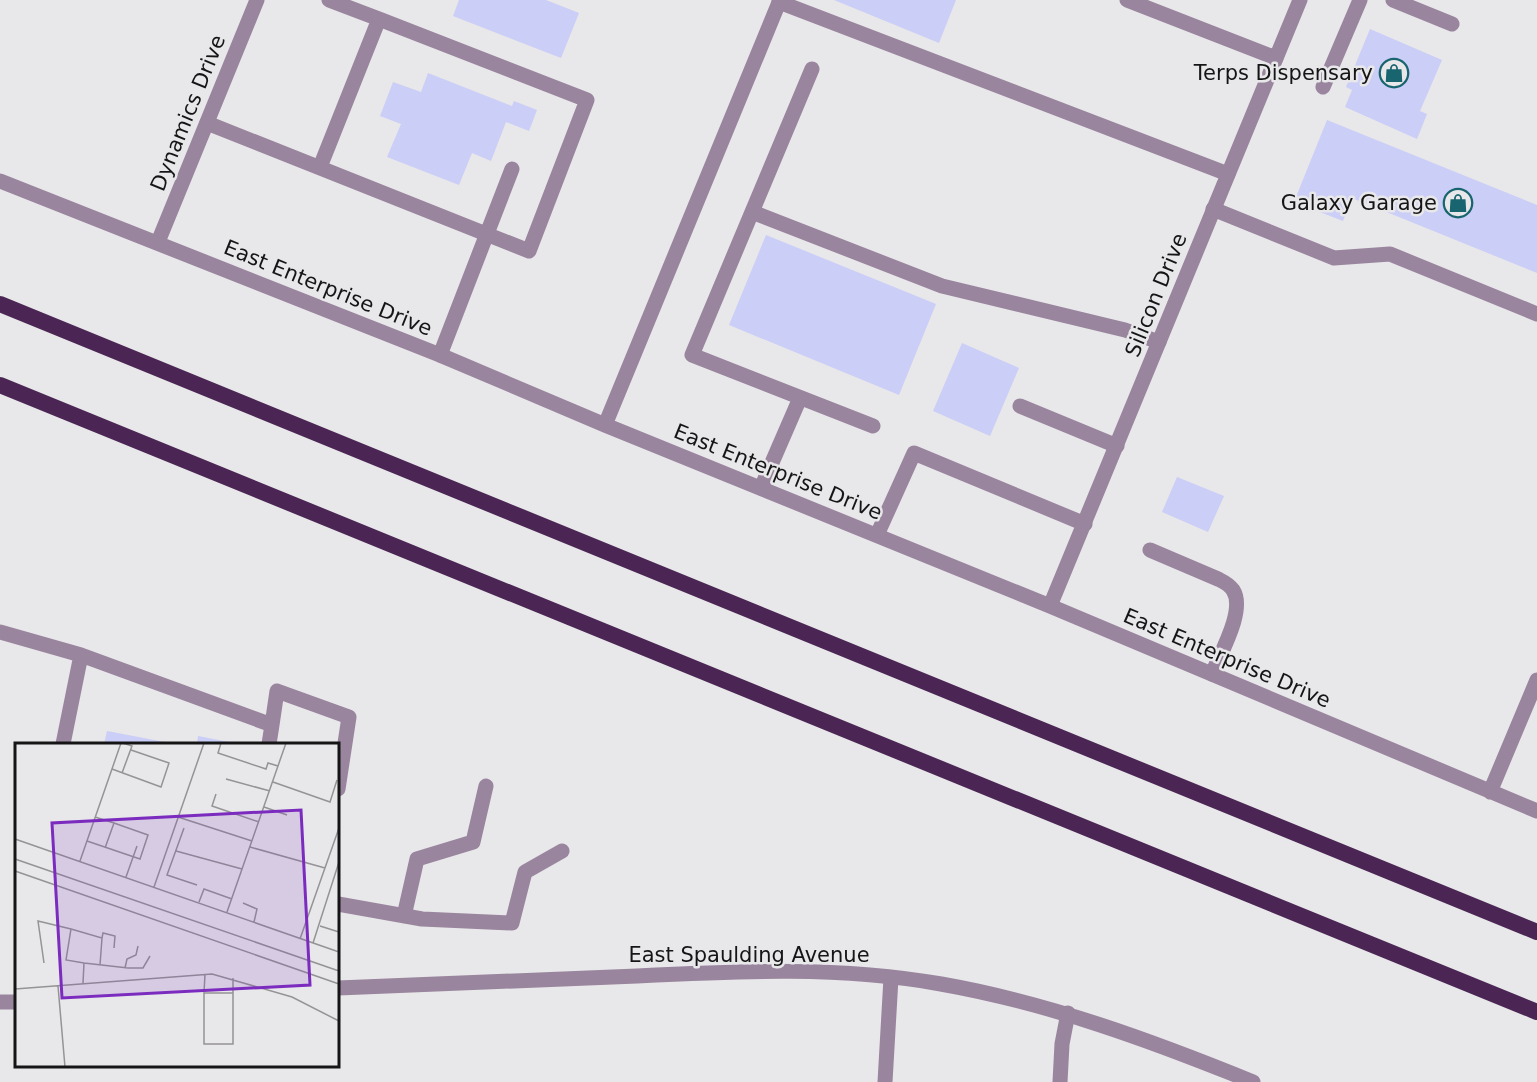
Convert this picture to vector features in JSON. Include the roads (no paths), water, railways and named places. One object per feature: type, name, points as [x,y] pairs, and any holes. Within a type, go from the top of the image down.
[{"type":"highway","points":[[0,304],[1537,932]]},
{"type":"highway","points":[[0,385],[1537,1012]]},
{"type":"street","name":"Dynamics Drive","points":[[158,242],[257,0]]},
{"type":"street","points":[[207,123],[529,250],[587,100],[329,0]]},
{"type":"street","points":[[1127,0],[1276,58]]},
{"type":"street","name":"Silicon Drive","points":[[1050,606],[1300,0]]},
{"type":"street","points":[[1323,87],[1360,0]]},
{"type":"street","points":[[1393,0],[1452,24]]},
{"type":"street","points":[[605,425],[779,1],[1228,174]]},
{"type":"street","points":[[320,167],[379,20]]},
{"type":"street","points":[[812,69],[692,355],[873,426]]},
{"type":"street","points":[[440,355],[512,169]]},
{"type":"street","name":"East Enterprise Drive","points":[[0,181],[440,355],[605,425],[1050,606],[1537,811]]},
{"type":"street","points":[[1214,209],[1334,258],[1390,254],[1537,314]]},
{"type":"street","points":[[752,212],[942,286],[1125,330],[1159,342]]},
{"type":"street","points":[[761,488],[800,398]]},
{"type":"street","points":[[1020,406],[1117,446]]},
{"type":"street","points":[[877,535],[914,453],[1085,524]]},
{"type":"street","points":[[1150,550],[1218,579],[1228,584],[1234,592],[1237,603],[1236,617],[1212,674]]},
{"type":"street","points":[[0,632],[81,655],[272,725]]},
{"type":"street","points":[[63,743],[81,655]]},
{"type":"street","points":[[1490,792],[1537,680]]},
{"type":"street","points":[[269,743],[277,691],[349,717],[339,782]]},
{"type":"street","points":[[404,916],[417,859],[473,842],[486,786]]},
{"type":"street","points":[[339,904],[422,919],[512,923],[525,872],[562,851]]},
{"type":"street","name":"East Spaulding Avenue","points":[[339,988],[748,972],[818,972],[940,983],[1068,1013],[1253,1082]]},
{"type":"street","points":[[885,1082],[891,978]]},
{"type":"street","points":[[1060,1082],[1062,1044],[1068,1013]]},
{"type":"place","name":"Terps Dispensary","points":[[1394,73]]},
{"type":"place","name":"Galaxy Garage","points":[[1458,203]]}]
